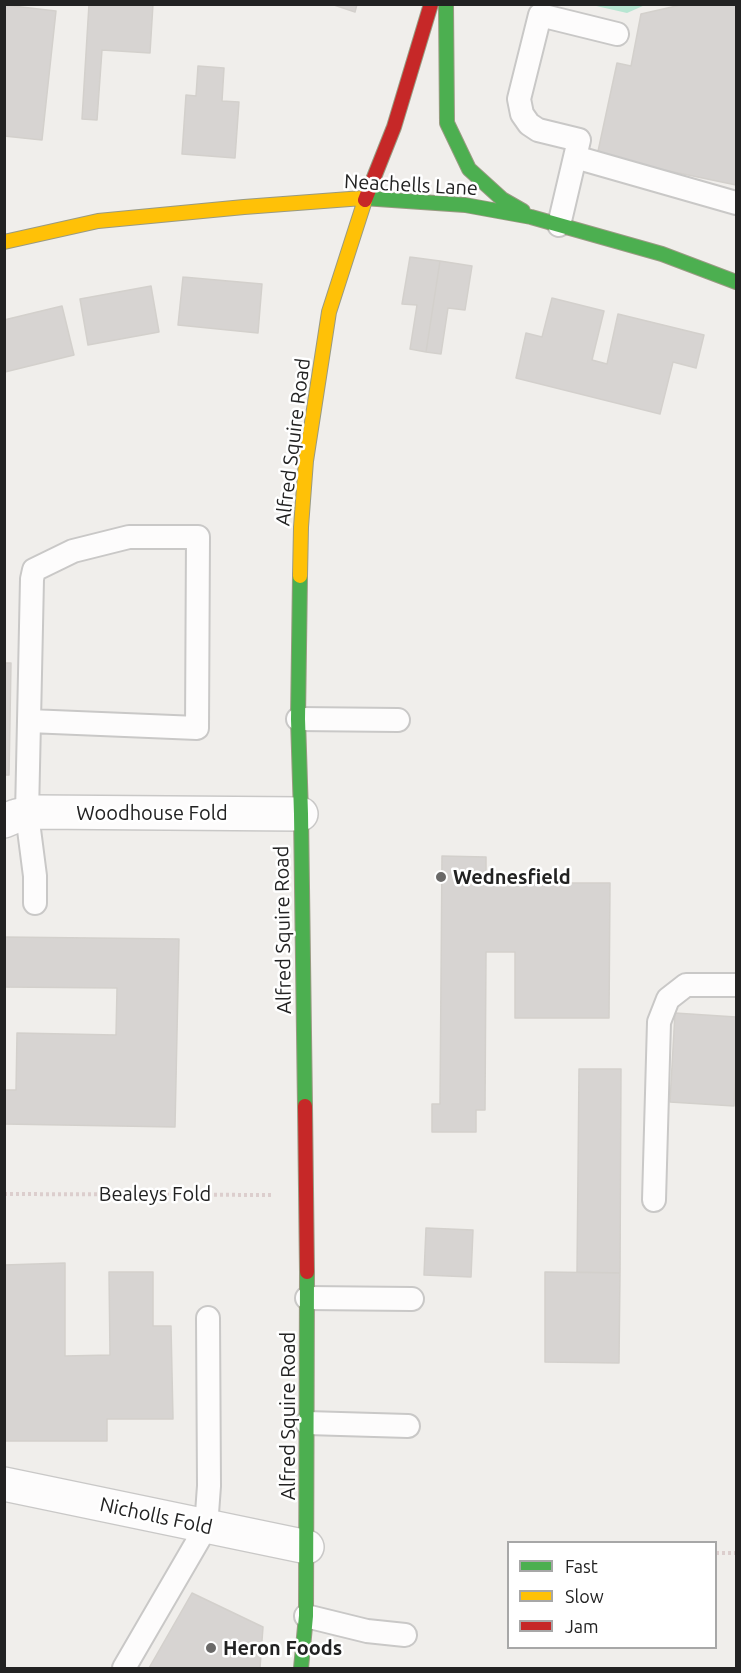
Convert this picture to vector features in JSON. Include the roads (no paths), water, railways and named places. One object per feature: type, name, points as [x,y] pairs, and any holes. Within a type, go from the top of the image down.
[{"type":"street","name":"Alfred Squire Road","points":[[301,1668],[306,1616],[308,1547],[307,1298],[298,719],[301,539],[306,461],[329,312],[366,198],[394,126],[431,4]]},
{"type":"street","points":[[446,4],[447,123],[469,169],[502,199],[531,217]]},
{"type":"street","name":"Neachells Lane","points":[[4,242],[98,221],[366,198],[465,205],[531,217],[662,254],[736,282]]},
{"type":"street","name":"Woodhouse Fold","points":[[16,818],[46,812],[301,814]]},
{"type":"street","name":"Nicholls Fold","points":[[4,1484],[308,1547]]},
{"type":"lane","points":[[559,225],[579,140],[538,130],[528,124],[522,114],[519,99],[540,15],[617,34]]},
{"type":"lane","points":[[575,157],[736,203]]},
{"type":"lane","points":[[29,721],[196,728],[198,537],[129,537],[73,550],[34,570],[29,721],[16,818],[35,876],[35,903]]},
{"type":"lane","points":[[298,719],[398,720]]},
{"type":"lane","points":[[654,1200],[659,1022],[668,999],[686,985],[736,985]]},
{"type":"lane","points":[[307,1298],[412,1299]]},
{"type":"lane","points":[[124,1668],[206,1527],[209,1486],[208,1318]]},
{"type":"lane","points":[[307,1423],[408,1426]]},
{"type":"lane","points":[[306,1616],[367,1631],[405,1635]]},
{"type":"place","name":"Wednesfield","points":[[441,877]]},
{"type":"place","name":"Heron Foods","points":[[211,1648]]}]
